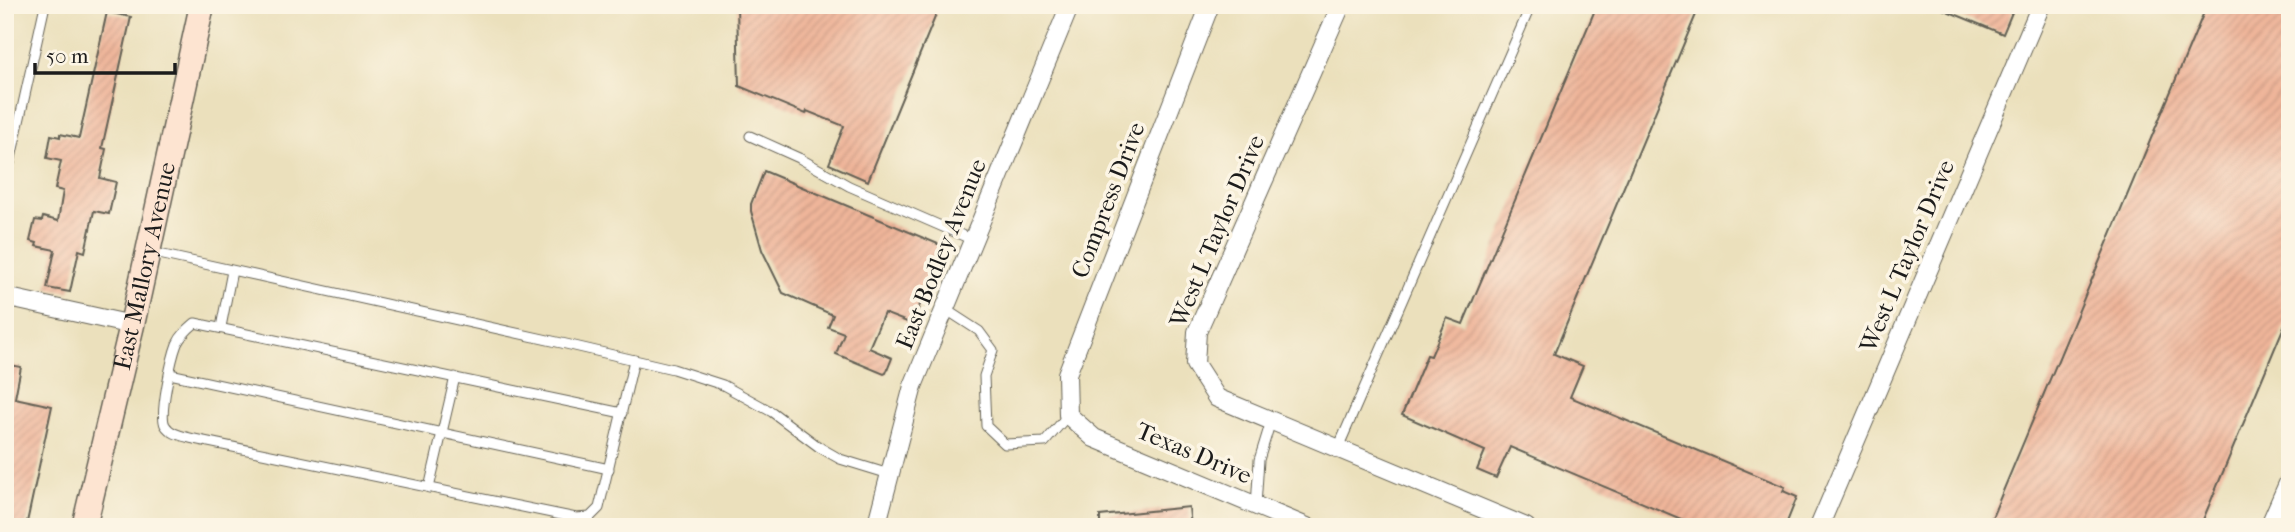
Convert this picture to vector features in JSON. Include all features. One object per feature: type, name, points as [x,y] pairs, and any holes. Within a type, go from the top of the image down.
[{"type":"main road","name":"East Mallory Avenue","points":[[88,526],[202,5]]},
{"type":"street","name":"East Bodley Avenue","points":[[876,527],[913,386],[1070,5]]},
{"type":"street","name":"Compress Drive","points":[[1068,415],[1068,374],[1210,5]]},
{"type":"street","name":"West L Taylor Drive","points":[[1341,5],[1196,331],[1195,364],[1217,398],[1526,527]]},
{"type":"street","name":"West L Taylor Drive","points":[[1819,527],[2041,5]]},
{"type":"street","points":[[5,297],[132,325]]},
{"type":"street","name":"Texas Drive","points":[[1068,415],[1094,438],[1297,525]]},
{"type":"street","points":[[2269,527],[2290,479]]},
{"type":"lane","points":[[5,185],[45,5]]},
{"type":"lane","points":[[1338,448],[1531,5]]},
{"type":"lane","points":[[751,136],[799,158],[849,186],[973,240]]},
{"type":"lane","points":[[148,252],[634,360],[723,385],[772,412],[840,459],[889,474]]},
{"type":"lane","points":[[221,327],[232,271]]},
{"type":"lane","points":[[945,309],[979,331],[993,350],[984,376],[986,426],[1005,444],[1045,442],[1068,415]]},
{"type":"lane","points":[[622,413],[195,323],[177,344],[162,409],[164,424],[172,433],[576,518],[590,517],[600,508],[622,413],[634,360]]},
{"type":"lane","points":[[170,374],[609,469]]},
{"type":"lane","points":[[429,488],[455,377]]},
{"type":"lane","points":[[1256,506],[1259,460],[1271,421]]},
{"type":"building","points":[[737,5],[940,5],[868,181],[829,164],[844,126],[807,111],[806,114],[739,86]]},
{"type":"building","points":[[1597,5],[1700,5],[1554,354],[1583,366],[1570,397],[1785,487],[1783,491],[1797,497],[1785,527],[1700,527],[1510,447],[1496,478],[1477,470],[1485,451],[1402,415],[1427,355],[1431,356],[1447,318],[1463,324]]},
{"type":"building","points":[[1935,5],[2015,5],[2003,34],[1935,6]]},
{"type":"building","points":[[2207,5],[2290,5],[2290,312],[2200,527],[1988,527]]},
{"type":"building","points":[[107,12],[131,17],[102,148],[106,149],[100,178],[116,182],[109,214],[94,211],[85,252],[79,250],[70,292],[47,288],[55,250],[36,246],[37,243],[30,241],[35,220],[42,221],[43,217],[58,221],[63,191],[55,189],[61,161],[47,158],[51,135],[79,138]]},
{"type":"building","points":[[764,171],[950,249],[936,282],[930,280],[912,324],[884,313],[869,348],[892,358],[886,373],[836,354],[844,333],[828,327],[833,315],[783,293],[762,250],[751,211],[751,204]]},
{"type":"building","points":[[5,364],[21,367],[15,398],[52,406],[26,527],[5,522]]},
{"type":"building","points":[[1189,507],[1191,527],[1100,527],[1100,516]]}]
